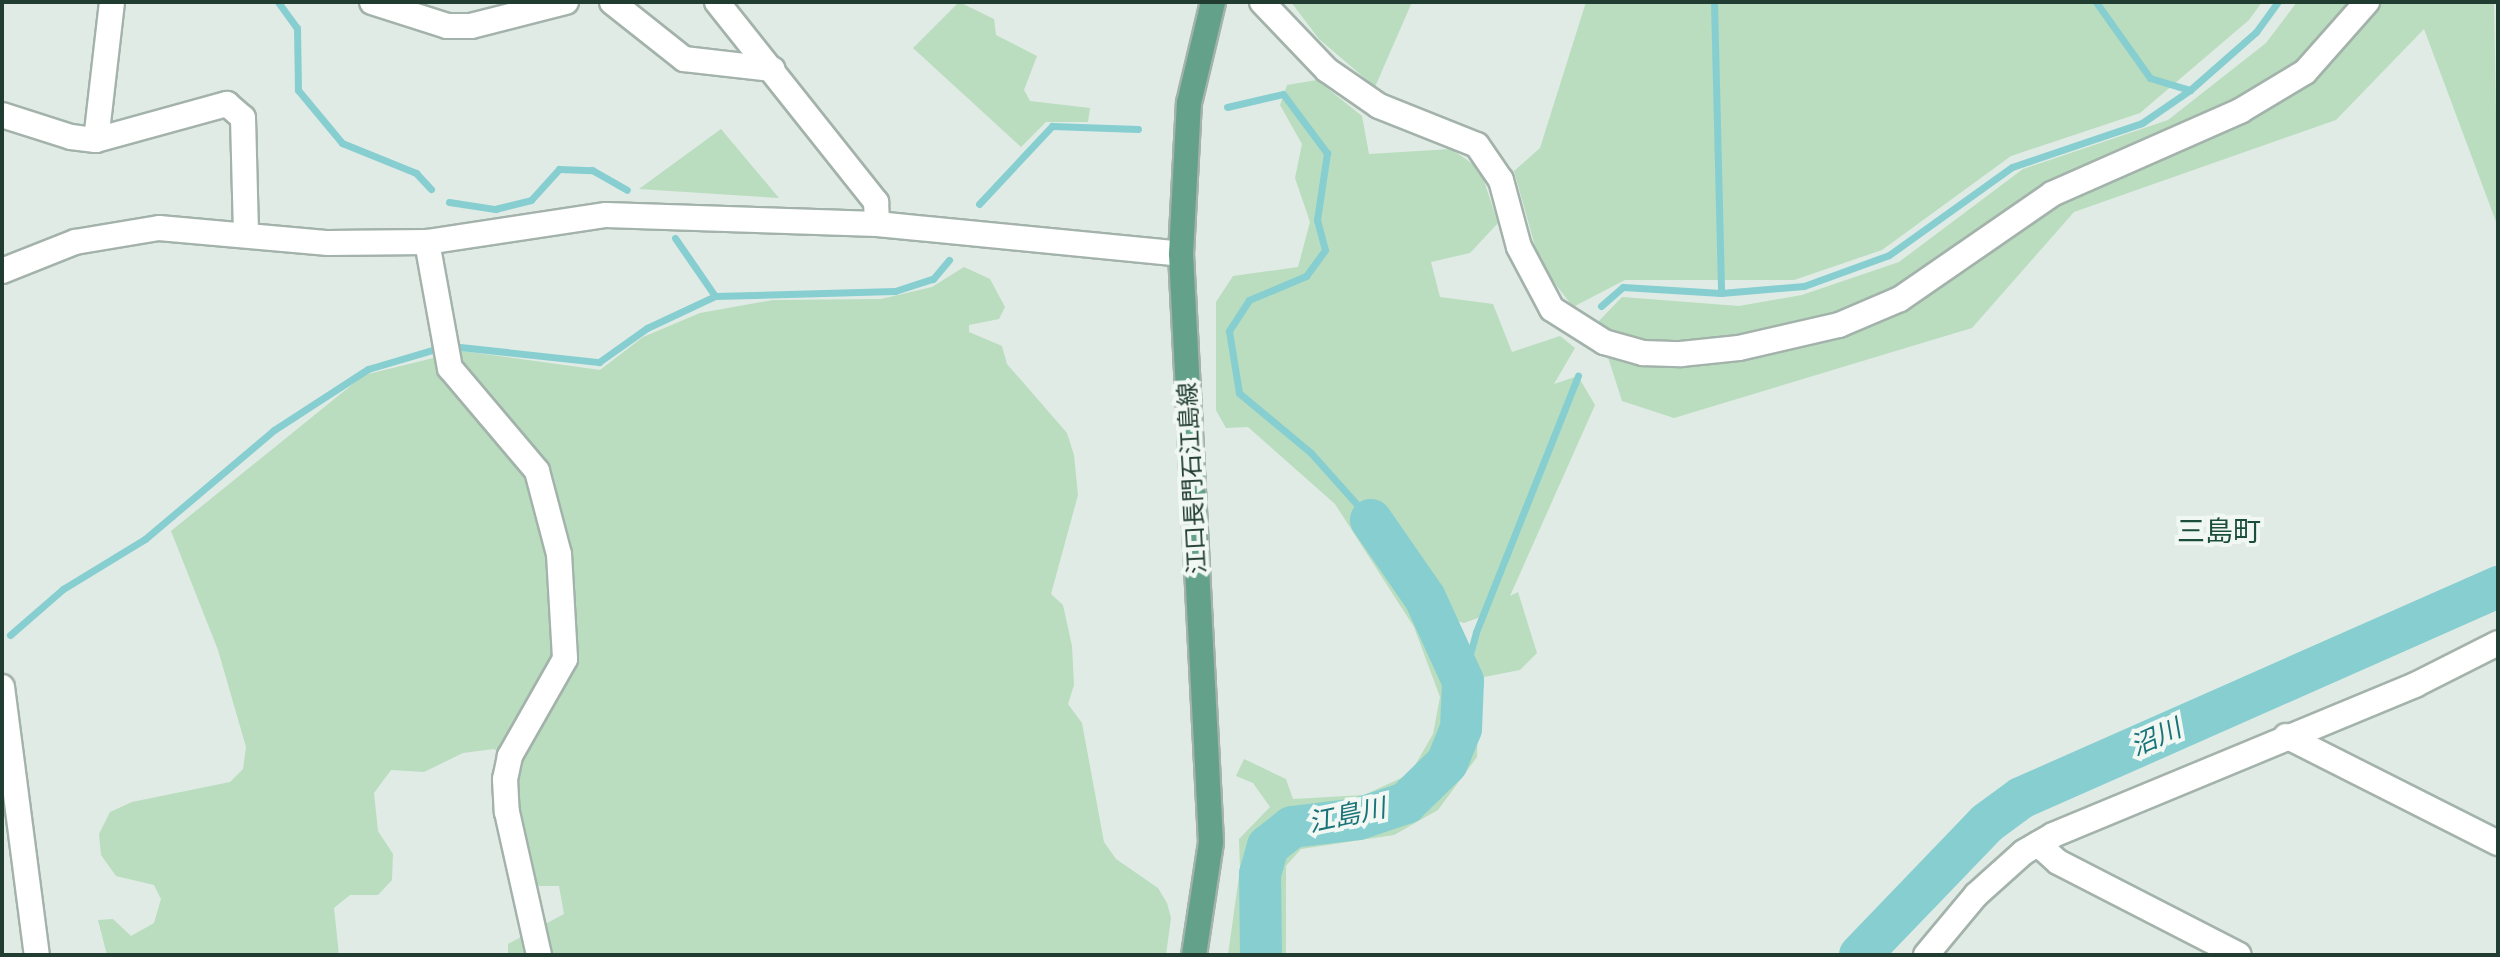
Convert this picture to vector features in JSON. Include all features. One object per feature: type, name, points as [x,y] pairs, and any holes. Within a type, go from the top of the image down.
[{"type":"main road","name":"江口長門石江島線","points":[[1194,955],[1211,842],[1181,254],[1189,103],[1213,2]]},
{"type":"street","points":[[96,140],[112,2]]},
{"type":"street","points":[[372,2],[447,26],[471,26],[566,2]]},
{"type":"street","points":[[612,2],[684,59],[772,69]]},
{"type":"street","points":[[717,2],[876,202],[877,224]]},
{"type":"street","points":[[1262,2],[1327,70],[1379,106],[1477,145],[1501,180],[1519,247],[1552,309],[1604,342],[1643,353],[1681,354],[1739,348],[1839,325],[1900,299],[2052,194],[2240,111],[2305,72],[2367,2]]},
{"type":"street","points":[[2,115],[71,137],[96,140],[227,104],[243,118],[246,234]]},
{"type":"street","points":[[2,271],[75,242],[118,233],[172,228],[328,243],[427,242],[606,215],[877,224],[1181,254]]},
{"type":"street","points":[[427,242],[450,368],[537,471],[559,554],[565,659],[510,756],[505,779],[507,812],[539,955]]},
{"type":"street","points":[[1926,955],[1976,895],[2038,844],[2286,736],[2415,685],[2498,643]]},
{"type":"street","points":[[2,687],[37,955]]},
{"type":"street","points":[[2286,736],[2498,843]]},
{"type":"street","points":[[2038,844],[2058,862],[2239,955]]},
{"type":"green space","points":[[959,2],[994,19],[996,35],[1037,56],[1024,90],[1030,101],[1090,108],[1088,122],[1046,122],[1021,147],[913,48]]},
{"type":"green space","points":[[1291,2],[1412,2],[1375,87],[1319,39]]},
{"type":"green space","points":[[1586,2],[2262,2],[2249,20],[2140,113],[2011,156],[1882,250],[1794,280],[1625,280],[1573,307],[1540,264],[1514,171],[1540,148]]},
{"type":"green space","points":[[2297,2],[2494,2],[2498,227],[2424,29],[2336,120],[2074,212],[1972,328],[1674,418],[1622,401],[1597,323],[1622,297],[1739,306],[1802,295],[1899,262],[2023,169],[2168,120],[2266,43]]},
{"type":"green space","points":[[1317,80],[1362,116],[1369,154],[1451,149],[1480,169],[1498,223],[1470,253],[1431,262],[1440,297],[1493,304],[1512,352],[1560,336],[1575,348],[1554,384],[1578,376],[1595,405],[1510,596],[1518,592],[1537,653],[1520,670],[1479,678],[1477,757],[1438,810],[1394,835],[1301,849],[1286,866],[1286,955],[1279,955],[1272,870],[1285,846],[1299,836],[1388,821],[1426,799],[1462,753],[1470,675],[1483,616],[1464,623],[1426,612],[1449,693],[1441,741],[1415,785],[1355,809],[1294,810],[1268,831],[1249,864],[1246,955],[1228,955],[1240,869],[1239,839],[1270,807],[1253,783],[1236,776],[1244,759],[1286,779],[1293,799],[1364,795],[1410,774],[1433,734],[1440,697],[1414,627],[1335,504],[1248,427],[1226,428],[1216,410],[1216,302],[1233,276],[1298,267],[1310,222],[1295,178],[1302,144],[1280,105],[1287,85]]},
{"type":"green space","points":[[721,129],[779,198],[639,189]]},
{"type":"green space","points":[[964,267],[990,279],[1005,307],[999,319],[969,325],[969,332],[1002,346],[1007,364],[1067,433],[1074,455],[1078,495],[1051,594],[1063,605],[1072,646],[1074,685],[1068,704],[1082,723],[1104,842],[1116,859],[1158,888],[1167,903],[1171,918],[1166,955],[508,955],[508,944],[564,914],[559,886],[530,886],[514,805],[517,766],[494,749],[463,753],[424,772],[391,770],[374,793],[378,831],[393,854],[392,880],[378,895],[350,895],[334,908],[339,955],[107,955],[98,920],[113,919],[131,936],[154,923],[161,899],[154,885],[116,876],[101,855],[99,834],[110,812],[132,802],[230,782],[243,769],[246,747],[218,650],[171,531],[364,375],[462,351],[600,370],[643,337],[700,313],[773,300],[881,299],[932,287]]},
{"type":"waterway","points":[[278,2],[297,28],[298,90],[342,143],[416,173],[431,189]]},
{"type":"waterway","points":[[1714,2],[1721,293]]},
{"type":"waterway","points":[[2096,2],[2150,78],[2190,90]]},
{"type":"waterway","points":[[1601,306],[1623,287],[1721,293],[1804,286],[1889,255],[2012,167],[2142,123],[2190,90],[2256,32],[2278,2]]},
{"type":"waterway","points":[[1227,107],[1283,94],[1327,153],[1317,220],[1325,250],[1306,276],[1249,300],[1229,331],[1239,393],[1311,453],[1371,520]]},
{"type":"waterway","points":[[979,204],[1052,126],[1138,129]]},
{"type":"waterway","points":[[449,202],[495,209],[531,200],[559,169],[592,170],[627,190]]},
{"type":"waterway","points":[[675,238],[715,296],[895,291],[933,279],[949,260]]},
{"type":"waterway","points":[[460,347],[599,362],[647,328],[715,296]]},
{"type":"waterway","points":[[10,635],[63,589],[145,539],[274,430],[368,369],[436,349]]},
{"type":"waterway","points":[[1463,681],[1476,632],[1578,376]]},
{"type":"waterway","name":"江島川","points":[[1261,955],[1260,874],[1268,846],[1292,827],[1358,819],[1406,803],[1447,763],[1461,729],[1463,681],[1425,598],[1371,520]]},
{"type":"waterway","name":"沼川","points":[[1860,955],[1987,823],[2021,798],[2498,587]]},
{"type":"district","name":"三島町","points":[[2219,532]]}]
